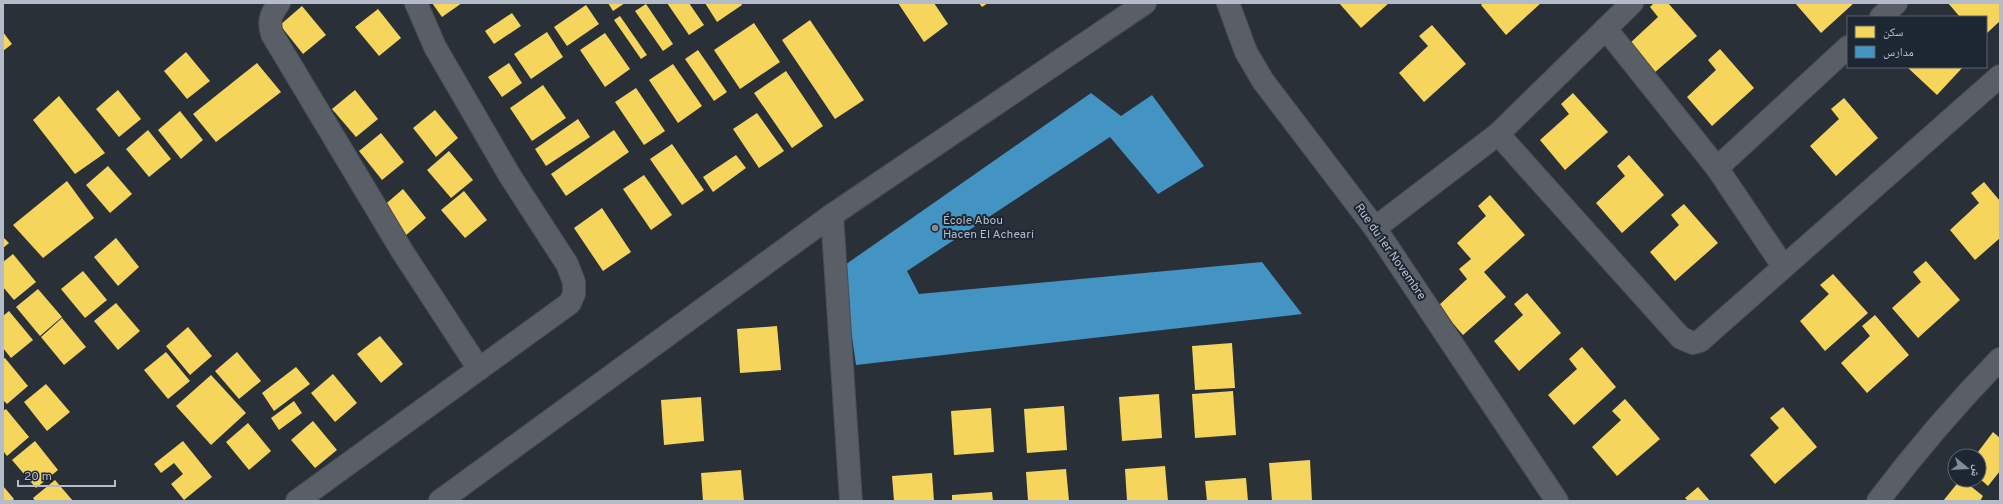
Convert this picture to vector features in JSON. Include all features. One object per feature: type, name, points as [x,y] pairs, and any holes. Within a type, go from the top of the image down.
[{"type":"street","points":[[279,3],[270,18],[272,34],[402,250],[479,369]]},
{"type":"street","points":[[296,501],[570,303],[574,294],[574,282],[567,264],[510,176],[435,47],[416,3]]},
{"type":"street","points":[[440,501],[832,215],[1145,3]]},
{"type":"street","name":"Rue du 1er Novembre","points":[[1228,3],[1246,52],[1263,81],[1375,228],[1557,501]]},
{"type":"street","points":[[1375,228],[1498,134],[1632,3]]},
{"type":"street","points":[[1882,16],[1896,3]]},
{"type":"street","points":[[1606,29],[1717,168],[1783,266]]},
{"type":"street","points":[[1717,168],[1847,48]]},
{"type":"street","points":[[1498,134],[1681,338],[1688,343],[1693,343],[1700,341],[1783,266],[2000,76]]},
{"type":"street","points":[[832,215],[852,501]]},
{"type":"street","points":[[1878,501],[1926,439],[1962,398],[2000,359]]},
{"type":"building: سكن","points":[[432,3],[462,3],[442,17]]},
{"type":"building: سكن","points":[[608,3],[625,3],[613,11]]},
{"type":"building: سكن","points":[[667,3],[689,3],[704,25],[689,35]]},
{"type":"building: سكن","points":[[705,3],[741,3],[742,5],[717,22]]},
{"type":"building: سكن","points":[[898,3],[934,3],[948,24],[924,42]]},
{"type":"building: سكن","points":[[979,3],[988,3],[982,7]]},
{"type":"building: سكن","points":[[1339,3],[1389,3],[1361,28]]},
{"type":"building: سكن","points":[[1483,3],[1541,3],[1506,35],[1481,5]]},
{"type":"building: سكن","points":[[1654,3],[1668,3],[1697,36],[1654,73],[1629,44],[1658,17],[1650,7]]},
{"type":"building: سكن","points":[[1795,3],[1854,3],[1821,33]]},
{"type":"building: سكن","points":[[1948,3],[2000,3],[2000,21],[1987,33],[1987,16],[1959,16]]},
{"type":"building: سكن","points":[[646,4],[673,44],[663,51],[635,11]]},
{"type":"building: سكن","points":[[586,5],[599,24],[567,46],[554,27]]},
{"type":"building: سكن","points":[[302,6],[326,35],[303,54],[280,25]]},
{"type":"building: سكن","points":[[378,9],[401,38],[379,56],[355,27]]},
{"type":"building: سكن","points":[[512,13],[521,26],[494,44],[485,31]]},
{"type":"building: سكن","points":[[620,16],[647,55],[641,59],[614,20]]},
{"type":"building: سكن","points":[[810,20],[864,100],[835,119],[782,40]]},
{"type":"building: سكن","points":[[754,23],[780,62],[740,89],[714,50]]},
{"type":"building: سكن","points":[[1432,25],[1466,64],[1424,102],[1399,73],[1428,46],[1419,36]]},
{"type":"building: سكن","points":[[3,32],[12,44],[3,51]]},
{"type":"building: سكن","points":[[547,32],[563,57],[531,79],[514,54]]},
{"type":"building: سكن","points":[[605,33],[630,69],[605,87],[580,50]]},
{"type":"building: سكن","points":[[1720,49],[1754,88],[1712,126],[1687,97],[1716,70],[1708,60]]},
{"type":"building: سكن","points":[[698,50],[727,92],[714,101],[685,59]]},
{"type":"building: سكن","points":[[186,52],[210,81],[187,99],[164,71]]},
{"type":"building: سكن","points":[[257,63],[281,92],[216,142],[193,114]]},
{"type":"building: سكن","points":[[509,63],[522,83],[502,97],[488,77]]},
{"type":"building: سكن","points":[[673,64],[702,106],[678,123],[649,80]]},
{"type":"building: سكن","points":[[1908,68],[1962,68],[1937,95]]},
{"type":"building: سكن","points":[[786,71],[823,126],[792,148],[754,93]]},
{"type":"building: سكن","points":[[543,85],[566,118],[532,141],[510,108]]},
{"type":"building: سكن","points":[[636,88],[665,131],[644,145],[615,102]]},
{"type":"building: سكن","points":[[118,90],[141,119],[119,137],[96,109]]},
{"type":"building: سكن","points":[[355,90],[378,119],[356,137],[332,109]]},
{"type":"building: سكن","points":[[1573,93],[1608,132],[1565,170],[1540,140],[1569,114],[1561,104]]},
{"type":"building: سكن","points":[[59,96],[105,153],[75,174],[33,120]]},
{"type":"building: سكن","points":[[1844,98],[1878,138],[1836,176],[1810,146],[1839,119],[1831,109]]},
{"type":"building: سكن","points":[[435,110],[458,138],[436,157],[413,128]]},
{"type":"building: سكن","points":[[180,111],[203,140],[181,159],[158,130]]},
{"type":"building: سكن","points":[[757,113],[784,151],[759,168],[733,129]]},
{"type":"building: سكن","points":[[578,119],[590,137],[546,166],[535,149]]},
{"type":"building: سكن","points":[[148,130],[171,159],[149,177],[126,149]]},
{"type":"building: سكن","points":[[614,130],[629,152],[566,196],[551,174]]},
{"type":"building: سكن","points":[[381,133],[404,162],[382,180],[359,151]]},
{"type":"building: سكن","points":[[672,144],[704,190],[682,205],[650,159]]},
{"type":"building: سكن","points":[[449,151],[473,180],[451,198],[427,170]]},
{"type":"building: سكن","points":[[736,155],[746,168],[713,192],[703,177]]},
{"type":"building: سكن","points":[[1629,155],[1664,195],[1622,233],[1596,203],[1625,176],[1617,166]]},
{"type":"building: سكن","points":[[108,166],[132,194],[110,213],[86,185]]},
{"type":"building: سكن","points":[[644,175],[672,215],[651,230],[623,189]]},
{"type":"building: سكن","points":[[67,181],[94,218],[43,258],[13,225]]},
{"type":"building: سكن","points":[[1984,182],[2000,201],[2000,238],[1975,260],[1950,230],[1979,203],[1971,193]]},
{"type":"building: سكن","points":[[403,189],[426,218],[405,236],[381,208]]},
{"type":"building: سكن","points":[[464,191],[487,220],[465,238],[441,210]]},
{"type":"building: سكن","points":[[1490,195],[1525,235],[1484,272],[1506,297],[1463,335],[1438,306],[1467,279],[1459,269],[1471,259],[1457,243],[1486,216],[1478,206]]},
{"type":"building: سكن","points":[[1684,204],[1718,243],[1675,281],[1650,252],[1679,225],[1671,215]]},
{"type":"building: سكن","points":[[602,208],[631,252],[603,271],[574,228]]},
{"type":"building: سكن","points":[[3,237],[9,243],[3,248]]},
{"type":"building: سكن","points":[[116,238],[139,267],[118,286],[94,257]]},
{"type":"building: سكن","points":[[13,254],[36,282],[14,300],[3,287],[3,262]]},
{"type":"building: سكن","points":[[1926,261],[1960,300],[1918,338],[1892,308],[1921,282],[1913,272]]},
{"type":"building: سكن","points":[[83,271],[107,300],[85,318],[61,289]]},
{"type":"building: سكن","points":[[1833,274],[1868,313],[1825,351],[1800,321],[1829,294],[1820,285]]},
{"type":"building: سكن","points":[[38,289],[62,317],[40,336],[16,307]]},
{"type":"building: سكن","points":[[1527,293],[1561,333],[1519,371],[1494,341],[1523,315],[1514,304]]},
{"type":"building: سكن","points":[[116,303],[140,331],[118,350],[94,321]]},
{"type":"building: سكن","points":[[9,311],[33,340],[11,358],[3,348],[3,316]]},
{"type":"building: سكن","points":[[1875,315],[1909,355],[1867,393],[1841,363],[1870,336],[1862,326]]},
{"type":"building: سكن","points":[[62,318],[86,347],[64,365],[41,337]]},
{"type":"building: سكن","points":[[777,326],[781,370],[740,373],[737,329]]},
{"type":"building: سكن","points":[[188,327],[212,356],[190,375],[166,346]]},
{"type":"building: سكن","points":[[380,336],[403,364],[381,383],[357,354]]},
{"type":"building: سكن","points":[[1232,343],[1235,388],[1195,390],[1192,346]]},
{"type":"building: سكن","points":[[1582,347],[1616,387],[1574,425],[1548,395],[1577,369],[1569,359]]},
{"type":"building: سكن","points":[[166,352],[190,381],[168,399],[144,370]]},
{"type":"building: سكن","points":[[237,352],[261,381],[239,399],[215,371]]},
{"type":"building: سكن","points":[[5,358],[28,386],[7,404],[3,400],[3,359]]},
{"type":"building: سكن","points":[[296,367],[310,384],[274,411],[262,393]]},
{"type":"building: سكن","points":[[333,374],[357,403],[335,422],[311,393]]},
{"type":"building: سكن","points":[[211,375],[246,413],[211,445],[176,406]]},
{"type":"building: سكن","points":[[46,384],[70,412],[47,431],[24,402]]},
{"type":"building: سكن","points":[[1233,391],[1236,435],[1195,438],[1192,394]]},
{"type":"building: سكن","points":[[1159,394],[1162,438],[1122,441],[1119,397]]},
{"type":"building: سكن","points":[[701,397],[704,441],[664,445],[661,400]]},
{"type":"building: سكن","points":[[1625,399],[1660,439],[1617,476],[1592,447],[1621,420],[1612,411]]},
{"type":"building: سكن","points":[[294,401],[302,413],[279,430],[271,418]]},
{"type":"building: سكن","points":[[1064,406],[1067,450],[1027,453],[1024,409]]},
{"type":"building: سكن","points":[[1783,407],[1817,447],[1775,484],[1750,455],[1779,428],[1770,418]]},
{"type":"building: سكن","points":[[991,408],[994,452],[954,455],[951,411]]},
{"type":"building: سكن","points":[[6,409],[29,437],[7,456],[3,451],[3,411]]},
{"type":"building: سكن","points":[[313,421],[337,450],[315,468],[291,440]]},
{"type":"building: سكن","points":[[248,423],[271,451],[249,470],[226,442]]},
{"type":"building: سكن","points":[[1993,432],[2000,438],[2000,471],[1988,486],[1987,448],[1981,448]]},
{"type":"building: سكن","points":[[35,441],[58,470],[36,488],[12,460]]},
{"type":"building: سكن","points":[[183,441],[212,477],[184,500],[171,484],[183,474],[174,463],[161,473],[154,464]]},
{"type":"building: سكن","points":[[1310,460],[1312,501],[1272,501],[1269,463]]},
{"type":"building: سكن","points":[[1165,466],[1168,501],[1127,501],[1125,469]]},
{"type":"building: سكن","points":[[1066,469],[1069,501],[1028,501],[1026,472]]},
{"type":"building: سكن","points":[[741,470],[744,501],[703,501],[701,473]]},
{"type":"building: سكن","points":[[932,473],[934,501],[894,501],[892,476]]},
{"type":"building: سكن","points":[[1246,478],[1248,501],[1207,501],[1205,481]]},
{"type":"building: سكن","points":[[55,480],[73,501],[35,501],[33,498]]},
{"type":"building: سكن","points":[[3,486],[14,499],[12,501],[3,501]]},
{"type":"building: سكن","points":[[1698,487],[1710,501],[1688,501],[1685,498]]},
{"type":"building: سكن","points":[[1954,488],[1973,488],[1983,496],[1980,501],[1943,501]]},
{"type":"building: سكن","points":[[992,492],[993,501],[952,501],[952,495]]},
{"type":"building: مدارس","name":"École Abou Hacen El Acheari","points":[[1091,93],[1121,116],[1152,95],[1204,166],[1158,194],[1110,137],[907,271],[919,294],[1262,262],[1302,314],[856,365],[842,267]]},
{"type":"place","name":"École Abou Hacen El Acheari","points":[[935,228]]}]
